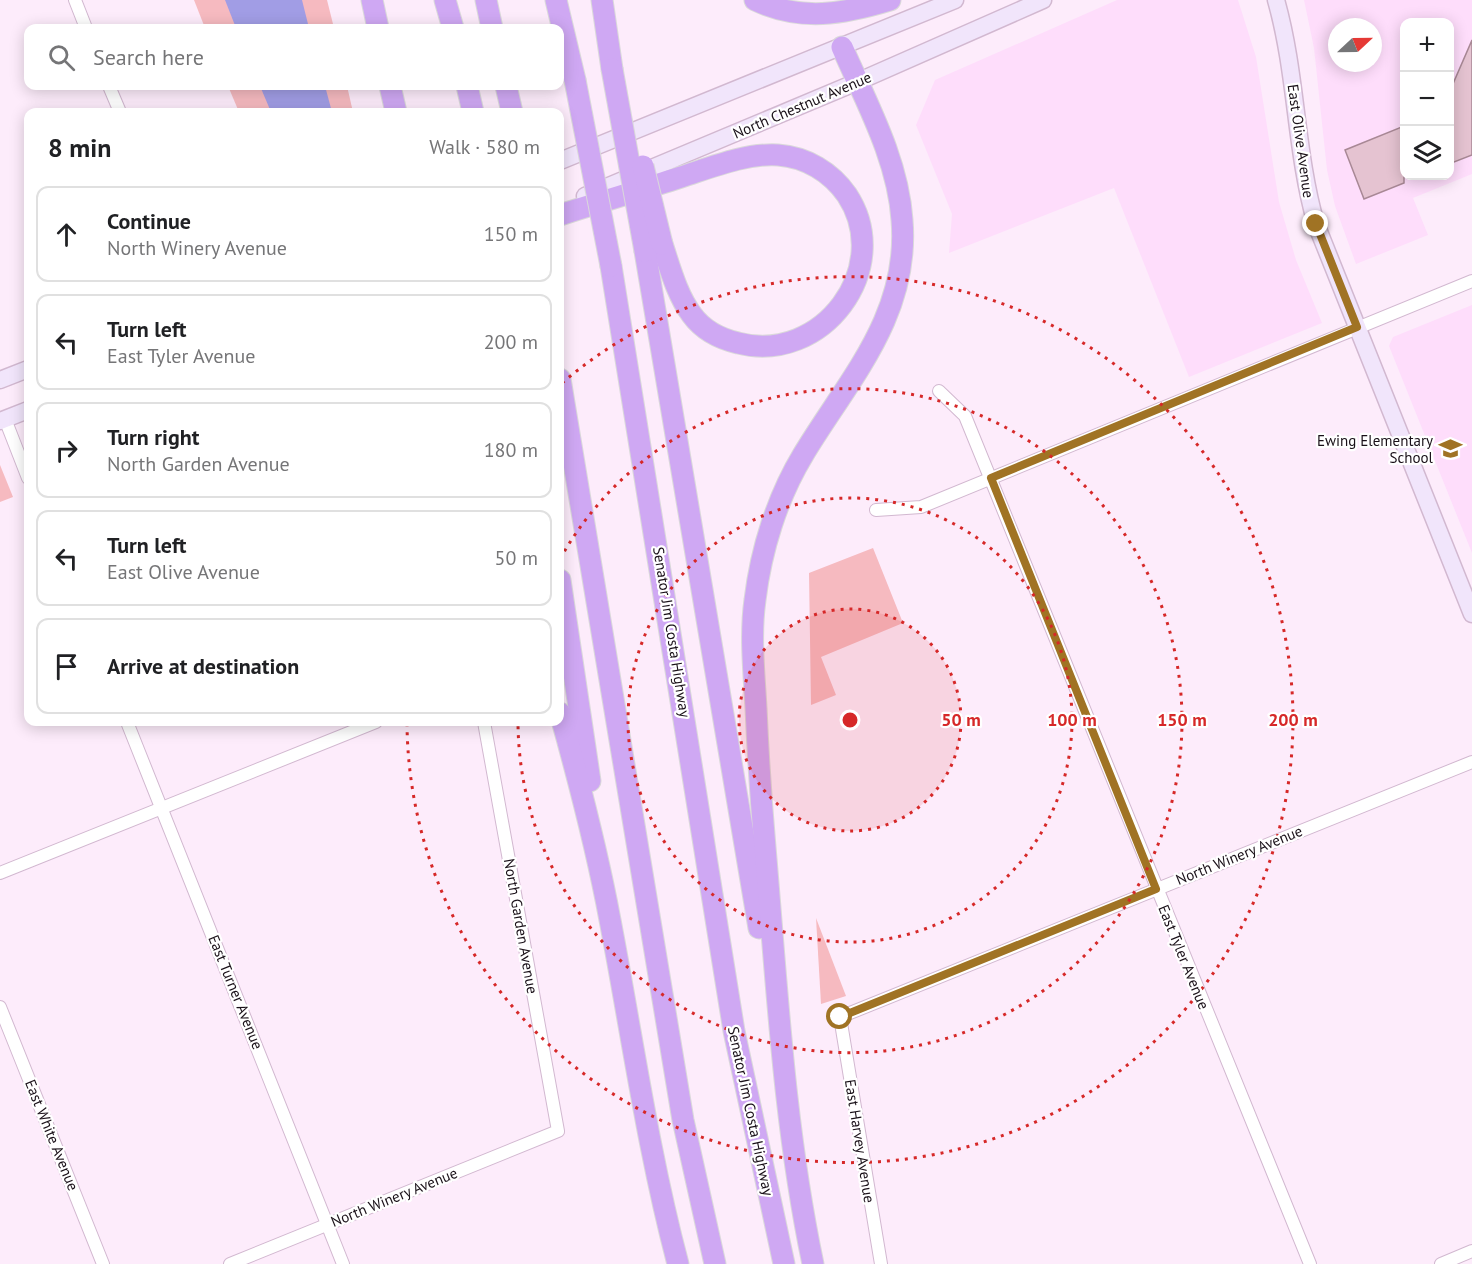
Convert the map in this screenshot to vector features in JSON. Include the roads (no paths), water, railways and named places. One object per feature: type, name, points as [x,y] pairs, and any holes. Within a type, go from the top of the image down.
[{"type":"highway","points":[[372,0],[377,24]]},
{"type":"highway","points":[[445,0],[452,24]]},
{"type":"highway","points":[[486,0],[491,24]]},
{"type":"highway","name":"Senator Jim Costa Highway","points":[[556,0],[562,24]]},
{"type":"highway","points":[[602,0],[654,248],[795,1166],[813,1264]]},
{"type":"highway","points":[[607,0],[617,68]]},
{"type":"highway","points":[[755,0],[776,10],[814,15],[850,12],[890,0]]},
{"type":"highway","name":"Senator Jim Costa Highway","points":[[564,34],[611,266],[734,1030],[784,1264]]},
{"type":"highway","points":[[785,1091],[760,783],[753,621],[762,558],[784,492],[802,457],[884,326],[898,278],[903,223],[897,188],[887,152],[842,47]]},
{"type":"highway","points":[[391,90],[395,108]]},
{"type":"highway","points":[[468,90],[472,108]]},
{"type":"highway","points":[[507,90],[510,108]]},
{"type":"highway","points":[[564,214],[716,166],[763,155],[781,155],[818,167],[841,186],[856,212],[863,241],[860,268],[854,286],[837,314],[815,332],[772,346],[746,345],[729,341],[702,325],[683,299],[654,248]]},
{"type":"highway","points":[[564,404],[683,1120],[715,1264]]},
{"type":"highway","points":[[564,607],[610,918],[655,1166],[678,1264]]},
{"type":"highway","points":[[563,726],[586,810],[610,918]]},
{"type":"main road","points":[[564,159],[955,0]]},
{"type":"main road","name":"North Chestnut Avenue","points":[[564,205],[858,82],[1043,0]]},
{"type":"main road","name":"East Olive Avenue","points":[[1276,0],[1287,46],[1300,148],[1310,201],[1357,327],[1472,614]]},
{"type":"main road","points":[[0,380],[24,371]]},
{"type":"main road","points":[[3,420],[24,412]]},
{"type":"street","points":[[75,0],[84,24]]},
{"type":"street","points":[[111,90],[118,108]]},
{"type":"street","points":[[876,510],[921,507],[1472,281]]},
{"type":"street","name":"East Tyler Avenue","points":[[939,392],[965,416],[1310,1264]]},
{"type":"street","points":[[3,420],[24,469]]},
{"type":"street","name":"East Turner Avenue","points":[[129,726],[343,1264]]},
{"type":"street","points":[[0,873],[366,726]]},
{"type":"street","name":"North Garden Avenue","points":[[485,726],[558,1131]]},
{"type":"street","name":"North Winery Avenue","points":[[840,1017],[1472,762]]},
{"type":"street","name":"East White Avenue","points":[[0,1007],[103,1264]]},
{"type":"street","name":"East Harvey Avenue","points":[[840,1017],[880,1264]]},
{"type":"street","name":"North Winery Avenue","points":[[230,1264],[558,1131]]},
{"type":"street","points":[[1441,1264],[1472,1251]]},
{"type":"place","name":"Ewing Elementary School","points":[[1451,449]]}]
